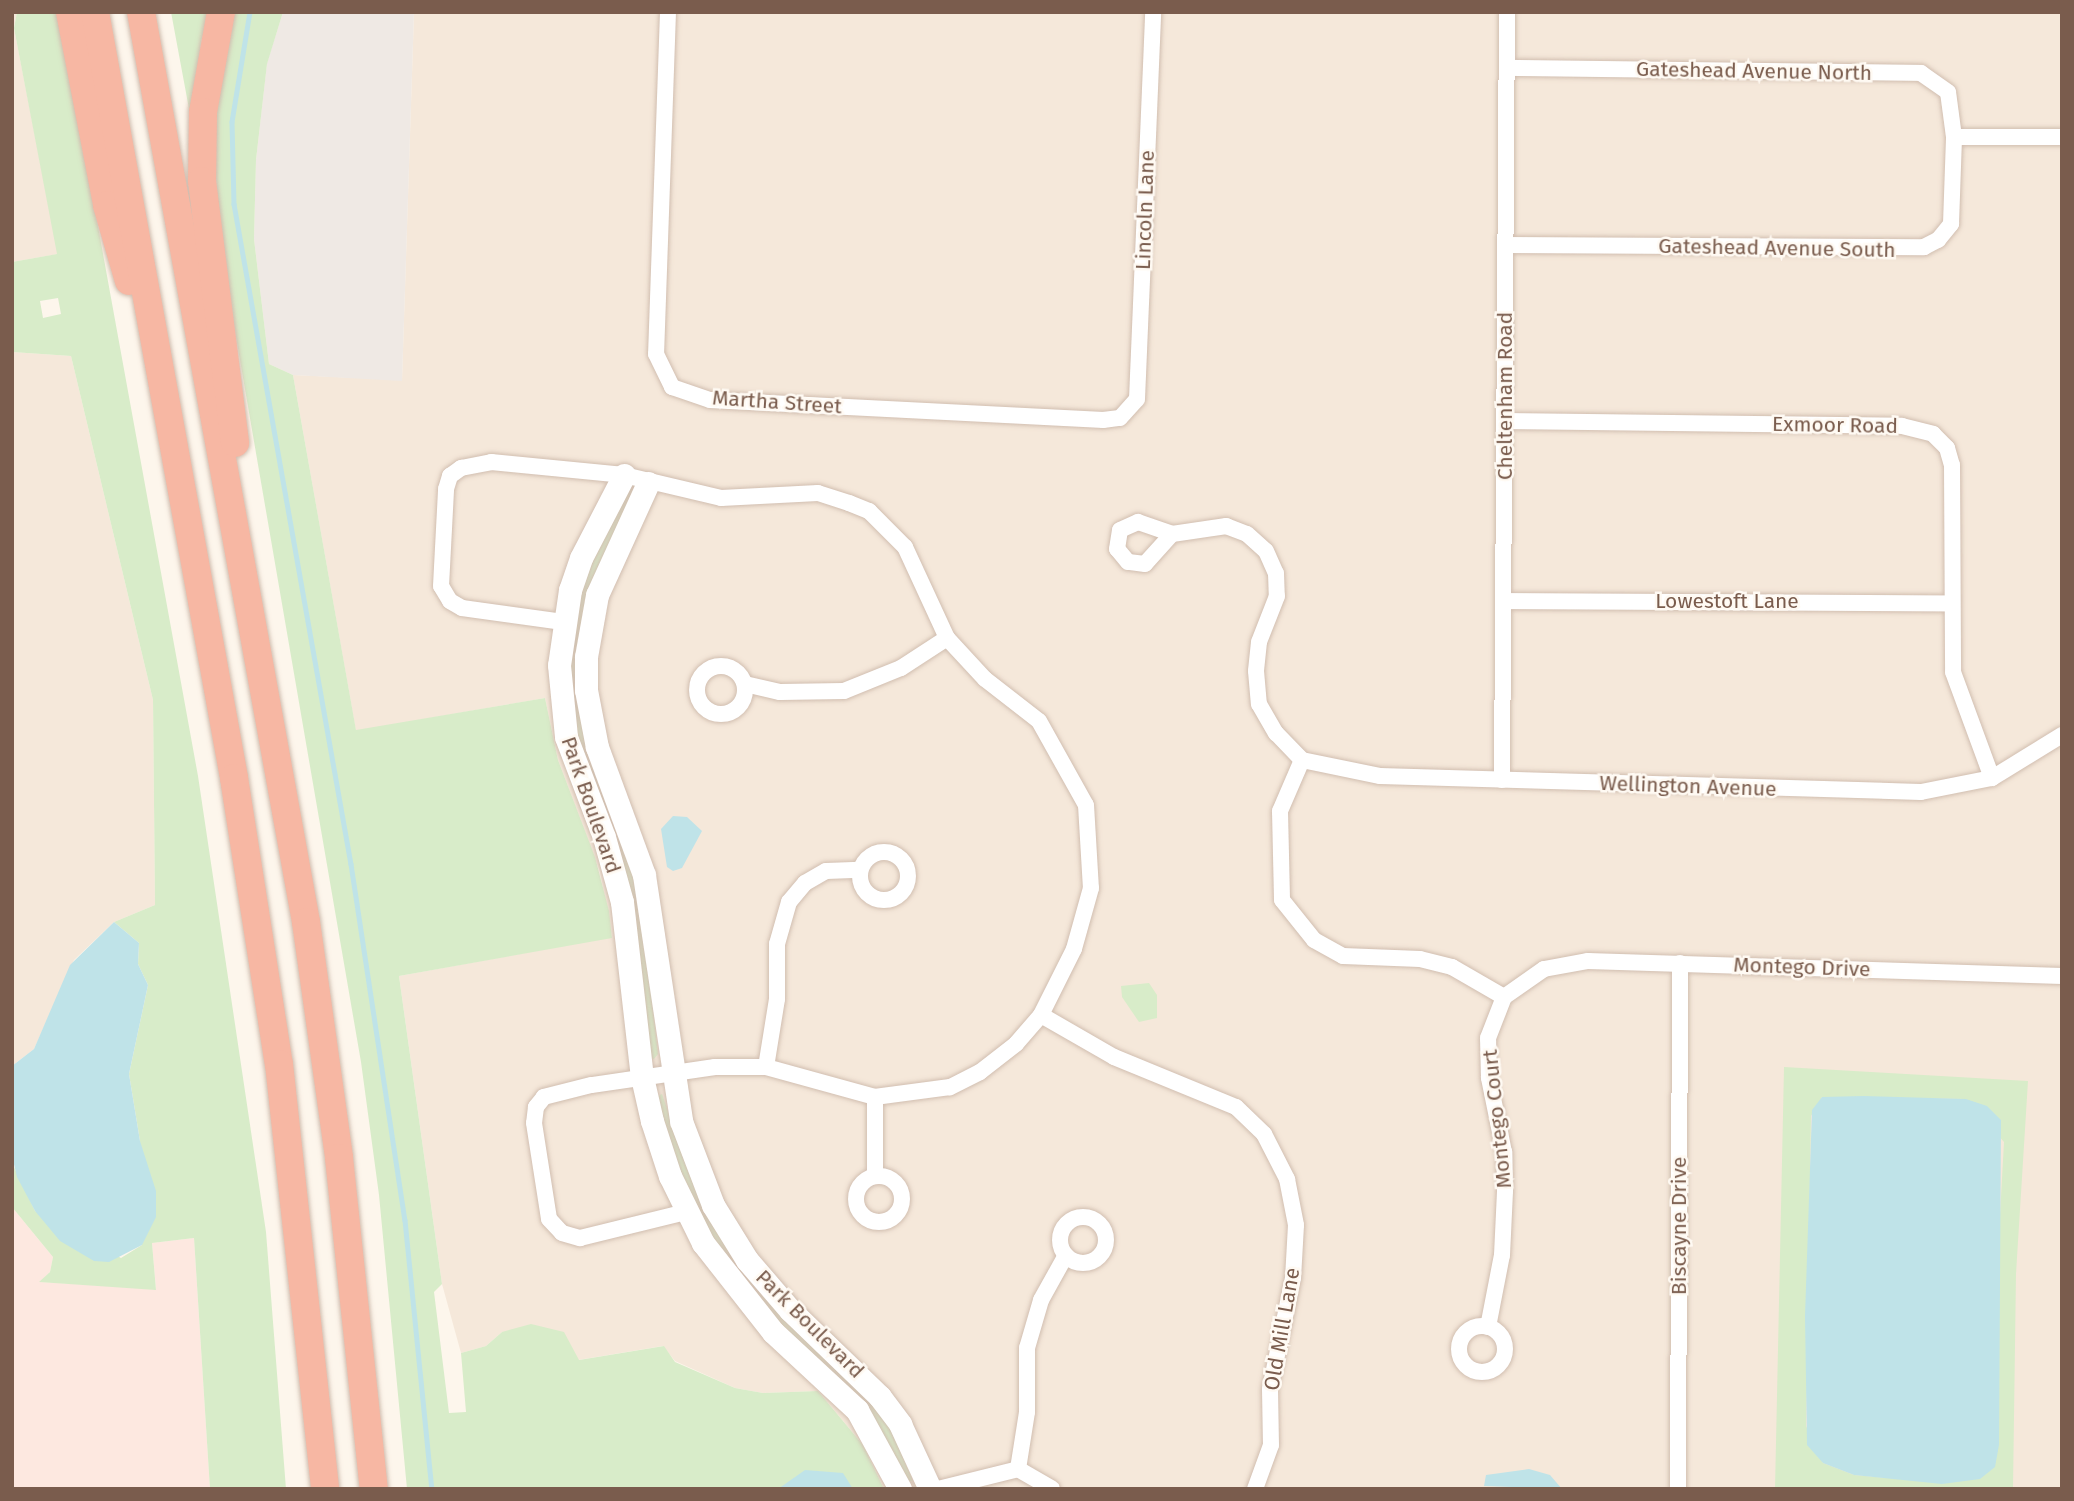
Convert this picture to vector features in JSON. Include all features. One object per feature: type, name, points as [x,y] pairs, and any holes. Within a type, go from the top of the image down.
[{"type":"highway","points":[[70,12],[107,205],[159,381]]},
{"type":"highway","points":[[95,12],[159,381],[234,778],[279,1063],[320,1413],[325,1489]]},
{"type":"highway","points":[[141,12],[306,922],[339,1158],[374,1489]]},
{"type":"highway","points":[[221,12],[203,113],[202,181],[231,399],[252,627]]},
{"type":"highway","points":[[307,1489],[320,1413]]},
{"type":"street","name":"Martha Street","points":[[668,12],[656,354],[672,387],[710,400],[1103,420],[1120,418],[1133,408]]},
{"type":"street","name":"Lincoln Lane","points":[[1133,408],[1153,12]]},
{"type":"street","name":"Cheltenham Road","points":[[1502,780],[1507,12]]},
{"type":"street","name":"Gateshead Avenue North","points":[[1507,68],[1921,73],[1948,92],[1954,137]]},
{"type":"street","points":[[1954,137],[2062,137]]},
{"type":"street","name":"Gateshead Avenue South","points":[[1506,245],[1924,247],[1938,240],[1951,224],[1954,137]]},
{"type":"street","name":"Exmoor Road","points":[[1504,421],[1923,429],[1942,443],[1952,465],[1952,672],[1992,778]]},
{"type":"street","points":[[563,622],[461,608],[450,601],[441,586],[450,476],[474,463],[491,462],[624,475],[648,483],[721,498],[818,493],[869,511],[905,547],[947,638],[985,680],[1039,721],[1086,805],[1091,888],[1077,942],[1041,1015],[1016,1044],[980,1072],[950,1087],[874,1097],[766,1067],[715,1067],[552,1093],[536,1107],[534,1123],[549,1219],[562,1233],[580,1238],[686,1212]]},
{"type":"street","name":"Park Boulevard","points":[[624,475],[581,558],[563,622],[559,665],[566,737],[604,837],[622,902],[642,1077],[652,1121],[686,1212],[750,1306],[857,1410],[900,1489]]},
{"type":"street","name":"Park Boulevard","points":[[648,483],[597,595],[586,657],[586,690],[597,747],[644,875],[671,1073],[696,1167],[730,1234],[790,1310],[880,1397],[900,1424],[930,1489]]},
{"type":"street","points":[[1172,534],[1226,526],[1247,534],[1266,551],[1276,573],[1277,596],[1259,642],[1256,671],[1259,704],[1276,733],[1302,760],[1280,811],[1278,846],[1282,900],[1296,922],[1314,940],[1343,956],[1420,959],[1452,967],[1504,997]]},
{"type":"street","name":"Lowestoft Lane","points":[[1504,601],[1950,603]]},
{"type":"street","points":[[745,684],[780,692],[844,691],[901,668],[947,638]]},
{"type":"street","name":"Wellington Avenue","points":[[1302,760],[1352,774],[1902,793],[1942,790],[1992,778],[2062,735]]},
{"type":"street","points":[[766,1067],[777,999],[777,944],[789,902],[805,883],[825,871],[860,870]]},
{"type":"street","name":"Montego Drive","points":[[1504,997],[1544,969],[1588,961],[2062,976]]},
{"type":"street","name":"Biscayne Drive","points":[[1678,1489],[1680,963]]},
{"type":"street","name":"Montego Court","points":[[1488,1327],[1502,1255],[1505,1191],[1504,1152],[1489,1078],[1488,1038],[1504,997]]},
{"type":"street","name":"Old Mill Lane","points":[[1041,1015],[1114,1057],[1236,1107],[1264,1134],[1287,1179],[1296,1225],[1293,1278],[1270,1389],[1271,1445],[1255,1489]]},
{"type":"street","points":[[874,1097],[875,1176]]},
{"type":"street","points":[[1018,1469],[1027,1412],[1027,1348],[1041,1300],[1066,1255]]},
{"type":"street","points":[[938,1489],[1018,1469],[1052,1489]]},
{"type":"shaded area","points":[[12,12],[17,12],[14,28],[58,254],[12,262]]},
{"type":"shaded area","points":[[283,12],[414,12],[402,381],[293,375],[269,364],[254,239],[256,160],[267,63]]},
{"type":"shaded area","points":[[414,12],[2062,12],[2062,1489],[884,1489],[863,1445],[818,1391],[763,1393],[735,1388],[675,1361],[663,1346],[578,1360],[502,1332],[486,1346],[461,1353],[442,1284],[399,976],[612,937],[600,872],[558,760],[545,698],[356,731],[293,375],[402,380]]},
{"type":"shaded area","points":[[12,352],[71,356],[153,700],[155,905],[114,922],[74,960],[34,1049],[12,1066]]},
{"type":"shaded area","points":[[12,1207],[53,1257],[50,1272],[40,1282],[156,1289],[152,1243],[194,1238],[210,1489],[12,1489]]},
{"type":"green space","points":[[17,12],[59,12],[198,776],[266,1232],[286,1489],[210,1489],[194,1238],[152,1243],[156,1290],[39,1282],[50,1272],[53,1257],[12,1207],[14,1167],[35,1211],[121,1258],[142,1245],[140,1141],[129,1074],[148,985],[138,964],[139,943],[114,922],[155,905],[153,700],[71,356],[12,352],[12,262],[57,254],[14,28]],"holes":[[[58,298],[61,314],[43,318],[40,301]]]},
{"type":"green space","points":[[171,12],[210,12],[201,41],[192,125]]},
{"type":"green space","points":[[235,12],[283,12],[267,64],[256,160],[254,239],[269,364],[293,375],[356,730],[545,698],[558,760],[595,857],[609,911],[612,938],[399,976],[442,1284],[434,1292],[449,1413],[466,1412],[461,1353],[486,1346],[502,1332],[531,1324],[564,1332],[579,1360],[664,1346],[675,1362],[735,1388],[763,1393],[818,1391],[863,1445],[884,1489],[407,1489],[379,1195],[361,1062],[236,337],[217,200],[214,123],[223,54]]},
{"type":"green space","points":[[630,487],[633,489],[581,623],[643,918],[658,1054],[654,1059],[650,1058],[577,746],[567,662],[584,574]]},
{"type":"green space","points":[[1149,983],[1157,995],[1157,1018],[1139,1022],[1122,997],[1121,986]]},
{"type":"green space","points":[[1784,1067],[2028,1081],[2016,1274],[2013,1489],[1775,1489]],"holes":[[[1822,1097],[1966,1099],[2004,1142],[1998,1251],[1999,1445],[1887,1478],[1854,1475],[1823,1463],[1806,1426],[1811,1116]]]},
{"type":"green space","points":[[662,1094],[688,1169],[890,1427],[913,1481],[908,1481],[873,1419],[790,1337],[698,1219],[665,1135],[658,1096]]},
{"type":"water","points":[[673,816],[687,817],[702,831],[682,868],[673,871],[667,867],[661,829]]},
{"type":"water","points":[[114,922],[139,943],[138,964],[148,985],[129,1074],[140,1141],[156,1191],[156,1217],[142,1245],[109,1262],[94,1261],[60,1241],[35,1211],[17,1177],[12,1156],[12,1066],[34,1049],[70,965]]},
{"type":"water","points":[[1822,1097],[1966,1099],[1987,1106],[2001,1120],[1999,1445],[1995,1467],[1980,1479],[1942,1484],[1854,1475],[1823,1463],[1807,1445],[1805,1316],[1812,1110]]},
{"type":"water","points":[[1529,1469],[1550,1475],[1562,1489],[1484,1486],[1486,1475]]},
{"type":"water","points":[[805,1470],[843,1473],[853,1489],[778,1489]]},
{"type":"waterway","points":[[250,12],[232,122],[234,204],[351,864],[405,1220],[432,1489]]}]
